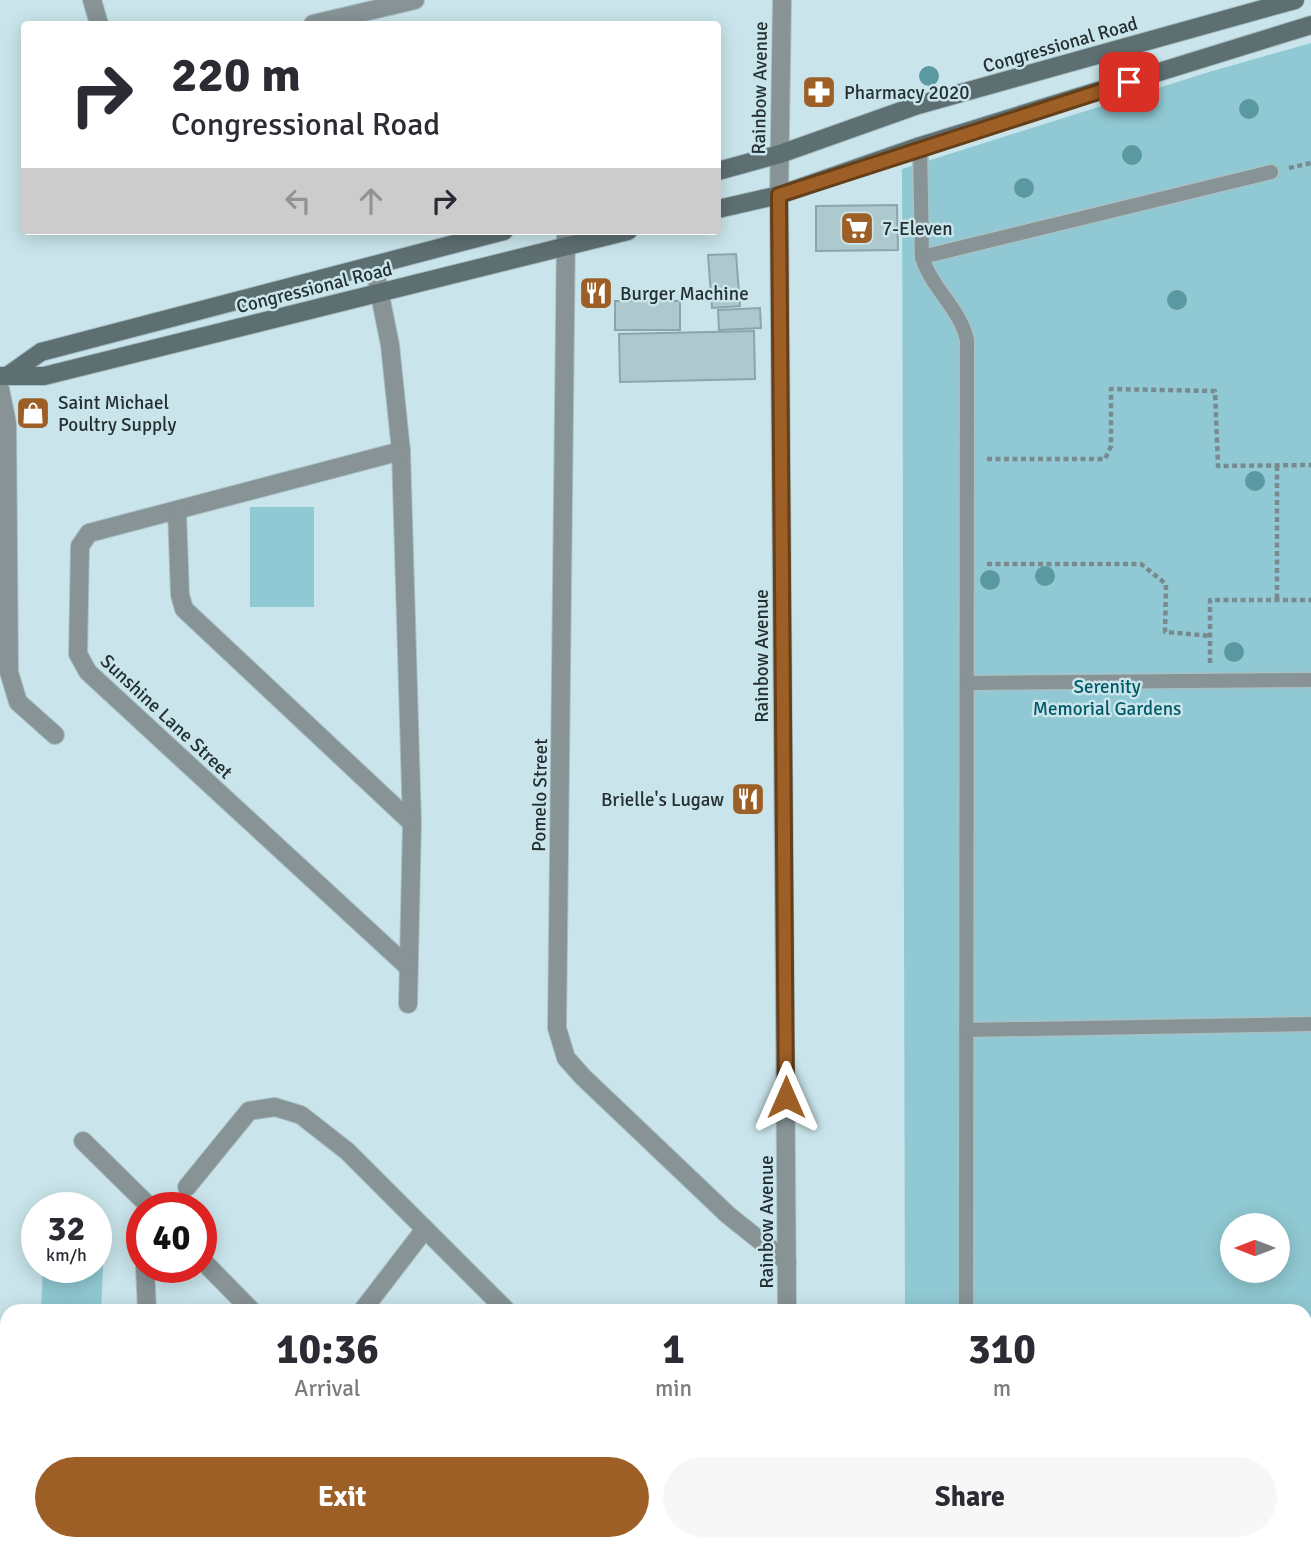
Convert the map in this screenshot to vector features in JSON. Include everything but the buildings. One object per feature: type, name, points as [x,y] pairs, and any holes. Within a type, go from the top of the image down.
[{"type":"main road","name":"Congressional Road","points":[[721,170],[780,153],[918,105],[1295,0]]},
{"type":"main road","points":[[721,208],[779,195],[920,146],[1311,25]]},
{"type":"main road","name":"Congressional Road","points":[[3,380],[41,352],[488,235]]},
{"type":"main road","name":"Congressional Road","points":[[3,380],[44,376],[380,292],[565,239],[596,235]]},
{"type":"street","points":[[92,0],[98,21]]},
{"type":"street","points":[[326,21],[415,0]]},
{"type":"street","name":"Rainbow Avenue","points":[[782,0],[779,195],[787,1304]]},
{"type":"street","name":"Pomelo Street","points":[[565,239],[557,1028],[566,1058],[583,1077],[728,1215],[787,1262]]},
{"type":"street","points":[[374,265],[390,345],[401,452],[412,822],[408,1004]]},
{"type":"street","points":[[3,380],[9,673],[18,702],[55,735]]},
{"type":"street","name":"Sunshine Lane Street","points":[[401,452],[89,533],[84,538],[79,559],[78,654],[81,664],[408,967]]},
{"type":"street","points":[[177,511],[180,595],[184,609],[412,822]]},
{"type":"street","points":[[187,1187],[249,1111],[275,1107],[301,1115],[347,1151],[500,1304]]},
{"type":"street","points":[[83,1141],[132,1192]]},
{"type":"street","points":[[367,1304],[425,1229]]},
{"type":"street","points":[[217,1275],[245,1304]]},
{"type":"street","points":[[146,1283],[147,1304]]},
{"type":"lane","points":[[920,146],[922,257],[927,274],[964,329],[968,683],[966,1304]]},
{"type":"lane","points":[[922,257],[1271,172]]},
{"type":"lane","points":[[968,683],[1311,680]]},
{"type":"lane","points":[[966,1030],[1311,1024]]},
{"type":"path","points":[[965,458],[1105,458],[1111,446],[1111,389],[1215,391],[1218,466],[1311,465]]},
{"type":"path","points":[[1278,466],[1278,600]]},
{"type":"path","points":[[966,564],[1141,564],[1166,584],[1165,632],[1210,636]]},
{"type":"path","points":[[1210,681],[1210,600],[1311,600]]},
{"type":"green space","name":"Serenity Memorial Gardens","points":[[1311,43],[1311,1304],[905,1304],[902,169],[1209,72]]},
{"type":"green space","points":[[250,507],[314,507],[314,607],[250,607]]},
{"type":"green space","points":[[42,1283],[102,1283],[101,1304],[41,1304]]},
{"type":"place","name":"Pharmacy 2020","points":[[819,92]]},
{"type":"place","name":"7-Eleven","points":[[857,228]]},
{"type":"place","name":"Burger Machine","points":[[596,293]]},
{"type":"place","name":"Saint Michael Poultry Supply","points":[[33,413]]},
{"type":"place","name":"Brielle's Lugaw","points":[[748,799]]},
{"type":"route","points":[[786,1097],[779,195],[920,146],[1129,82]]}]
